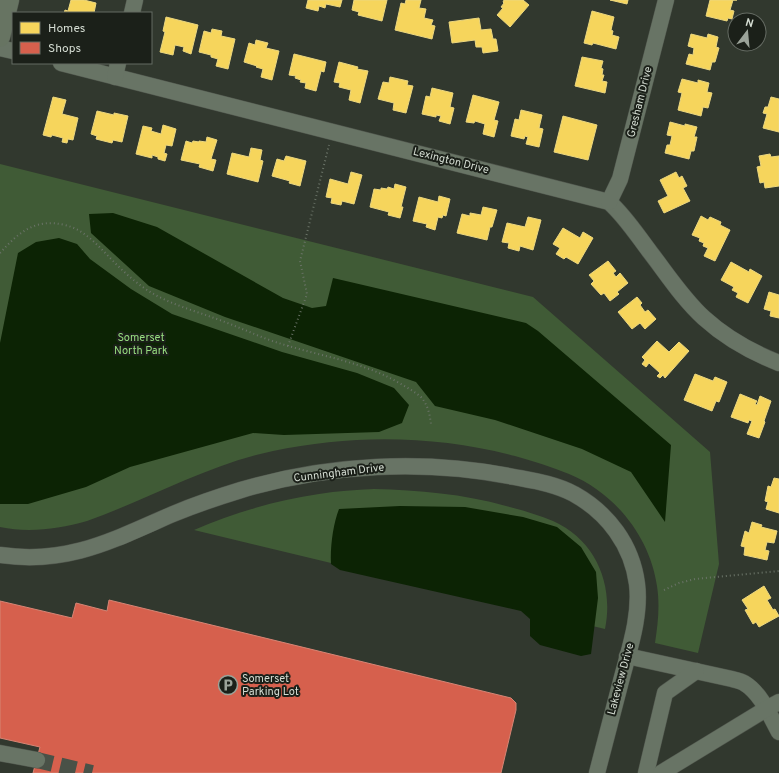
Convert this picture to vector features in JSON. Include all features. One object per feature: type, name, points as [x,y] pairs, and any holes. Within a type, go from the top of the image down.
[{"type":"main road","points":[[0,37],[8,0]]},
{"type":"street","points":[[132,12],[135,0]]},
{"type":"street","name":"Gresham Drive","points":[[609,202],[620,179],[666,0]]},
{"type":"street","points":[[0,48],[12,51]]},
{"type":"street","name":"Lexington Drive","points":[[69,64],[116,70],[609,202]]},
{"type":"street","points":[[609,202],[622,216],[686,299],[703,317],[730,338],[756,354],[779,363]]},
{"type":"street","name":"Cunningham Drive","points":[[0,555],[32,558],[76,553],[105,544],[206,502],[240,490],[280,480],[319,473],[394,466],[444,468],[496,473],[559,487],[574,494],[603,515],[615,529],[629,554],[637,584]]},
{"type":"street","name":"Lakeview Drive","points":[[597,773],[627,656],[637,610],[637,584]]},
{"type":"street","points":[[627,656],[744,683],[772,706],[779,732]]},
{"type":"street","points":[[646,773],[665,693],[696,671]]},
{"type":"street","points":[[661,773],[772,706]]},
{"type":"street","points":[[0,753],[37,760]]},
{"type":"path","points":[[288,346],[302,305],[307,297],[307,291],[300,268],[300,261],[329,145]]},
{"type":"path","points":[[0,253],[18,235],[32,226],[48,223],[73,228],[90,238],[125,273],[156,295],[265,338],[288,346],[354,364],[378,372],[396,381],[421,397],[428,409],[431,425]]},
{"type":"path","points":[[664,590],[695,578],[779,571]]},
{"type":"green space","name":"Somerset North Park","points":[[0,164],[533,297],[710,452],[719,564],[698,653],[655,643],[658,622],[658,600],[653,568],[647,550],[638,534],[628,519],[615,505],[586,482],[569,474],[529,460],[485,449],[455,444],[394,439],[303,445],[249,457],[225,465],[87,521],[65,526],[33,530],[0,527]]},
{"type":"green space","points":[[374,489],[408,490],[474,498],[536,515],[553,521],[568,529],[581,540],[591,552],[604,581],[607,596],[605,629],[194,530],[224,518],[287,500],[333,492]]},
{"type":"shaded area","points":[[113,213],[157,227],[283,298],[312,308],[326,306],[333,278],[526,323],[538,331],[671,445],[665,522],[631,472],[582,449],[495,420],[435,406],[416,382],[225,317],[149,286],[91,233],[89,214]]},
{"type":"shaded area","points":[[59,238],[77,244],[90,259],[131,289],[172,314],[282,352],[357,373],[394,388],[409,405],[402,423],[379,432],[284,435],[253,433],[130,467],[86,487],[28,504],[0,504],[0,343],[18,253],[36,242]]},
{"type":"shaded area","points":[[400,506],[465,507],[523,517],[557,527],[581,547],[596,572],[598,598],[591,654],[581,656],[540,645],[530,636],[530,619],[521,611],[340,570],[331,564],[332,536],[339,509]]},
{"type":"building: Homes","points":[[71,0],[84,0],[96,3],[94,12],[64,12],[65,10],[68,11]]},
{"type":"building: Homes","points":[[308,0],[342,0],[340,7],[326,4],[325,8],[319,6],[318,11],[306,8]]},
{"type":"building: Homes","points":[[354,0],[387,0],[382,21],[358,15],[359,12],[352,10]]},
{"type":"building: Homes","points":[[406,0],[421,0],[419,8],[426,9],[424,18],[433,20],[431,25],[435,26],[432,39],[395,30],[401,3],[405,4]]},
{"type":"building: Homes","points":[[504,0],[523,0],[529,5],[510,27],[497,15],[503,8],[501,7]]},
{"type":"building: Homes","points":[[610,0],[628,0],[627,4]]},
{"type":"building: Homes","points":[[710,0],[733,0],[730,10],[734,12],[727,12],[727,21],[706,16]]},
{"type":"building: Homes","points":[[592,11],[614,17],[611,30],[613,31],[612,35],[619,37],[616,49],[593,43],[592,45],[584,43]]},
{"type":"building: Homes","points":[[166,17],[198,25],[191,54],[183,51],[184,47],[175,45],[173,55],[160,52],[165,32],[163,31]]},
{"type":"building: Homes","points":[[479,18],[481,30],[491,29],[493,39],[496,39],[498,51],[483,53],[482,47],[476,47],[475,40],[452,43],[449,22]]},
{"type":"building: Homes","points":[[212,29],[222,31],[221,36],[235,39],[228,69],[216,66],[218,59],[211,57],[211,55],[199,52],[204,31],[211,33]]},
{"type":"building: Homes","points":[[691,34],[707,38],[708,34],[718,37],[716,47],[719,48],[715,62],[712,62],[710,70],[686,64],[689,54],[693,55],[694,48],[688,46]]},
{"type":"building: Homes","points":[[256,40],[268,43],[266,48],[279,51],[272,80],[261,77],[263,69],[244,62],[249,43],[255,45]]},
{"type":"building: Homes","points":[[294,54],[326,62],[324,72],[321,71],[316,91],[305,88],[306,83],[300,82],[301,80],[295,78],[296,76],[289,75]]},
{"type":"building: Homes","points":[[582,57],[603,61],[601,68],[603,69],[602,75],[604,75],[602,81],[607,82],[605,93],[575,86]]},
{"type":"building: Homes","points":[[339,62],[358,67],[357,69],[368,71],[360,103],[349,100],[351,90],[339,87],[340,83],[334,82]]},
{"type":"building: Homes","points":[[390,77],[408,81],[407,85],[413,86],[406,113],[393,110],[394,103],[378,99],[383,82],[389,83]]},
{"type":"building: Homes","points":[[682,79],[698,83],[698,80],[709,83],[707,92],[712,93],[708,108],[703,107],[701,116],[678,110],[682,93],[678,92]]},
{"type":"building: Homes","points":[[432,88],[453,93],[450,107],[454,108],[450,124],[439,121],[441,116],[436,115],[436,117],[422,114],[426,96],[430,97]]},
{"type":"building: Homes","points":[[473,95],[499,102],[494,120],[498,121],[494,137],[483,134],[485,124],[475,121],[474,123],[466,122]]},
{"type":"building: Homes","points":[[53,97],[66,100],[62,114],[78,118],[73,140],[68,139],[67,143],[62,142],[63,138],[52,135],[51,137],[43,135]]},
{"type":"building: Homes","points":[[771,97],[779,99],[779,132],[763,128],[767,114],[763,113],[765,107],[768,107]]},
{"type":"building: Homes","points":[[521,110],[542,115],[539,128],[543,129],[539,147],[526,144],[528,137],[525,136],[524,139],[511,136],[515,119],[519,120]]},
{"type":"building: Homes","points":[[97,111],[114,115],[114,113],[128,116],[122,142],[113,140],[112,143],[96,139],[97,136],[91,134]]},
{"type":"building: Homes","points":[[563,116],[597,125],[588,160],[554,152]]},
{"type":"building: Homes","points":[[670,122],[685,126],[685,124],[697,127],[694,137],[697,137],[694,151],[691,151],[689,159],[665,153],[667,145],[670,145],[672,136],[667,135]]},
{"type":"building: Homes","points":[[163,125],[176,129],[172,146],[166,145],[164,153],[167,154],[165,161],[152,155],[152,158],[136,154],[143,126],[152,128],[151,131],[161,134]]},
{"type":"building: Homes","points":[[207,137],[217,140],[211,159],[216,160],[213,171],[199,167],[200,164],[181,160],[186,141],[192,143],[193,141],[206,142]]},
{"type":"building: Homes","points":[[251,148],[262,150],[260,160],[263,161],[258,182],[227,174],[232,153],[249,157]]},
{"type":"building: Homes","points":[[770,154],[771,157],[779,156],[779,186],[765,188],[764,182],[760,183],[757,167],[761,166],[759,156]]},
{"type":"building: Homes","points":[[286,156],[306,161],[300,186],[289,183],[290,181],[272,176],[277,159],[284,161]]},
{"type":"building: Homes","points":[[351,172],[362,175],[354,204],[342,201],[341,205],[331,203],[332,198],[326,197],[330,179],[348,184]]},
{"type":"building: Homes","points":[[676,172],[679,178],[682,176],[687,186],[683,188],[690,201],[664,213],[658,201],[668,196],[660,180]]},
{"type":"building: Homes","points":[[395,184],[406,187],[400,218],[388,215],[389,212],[370,207],[374,189],[381,190],[381,188],[387,189],[388,187],[394,189]]},
{"type":"building: Homes","points":[[439,196],[450,199],[446,216],[443,215],[442,218],[438,217],[435,230],[426,227],[427,224],[413,221],[419,197],[438,202]]},
{"type":"building: Homes","points":[[483,207],[497,210],[492,227],[490,227],[487,240],[457,233],[462,214],[470,216],[470,213],[481,215]]},
{"type":"building: Homes","points":[[701,216],[708,220],[710,217],[721,222],[720,225],[730,230],[715,261],[704,256],[708,248],[703,246],[704,243],[699,241],[700,238],[692,235]]},
{"type":"building: Homes","points":[[528,217],[541,220],[533,250],[520,246],[519,251],[508,248],[509,243],[502,242],[507,223],[525,227]]},
{"type":"building: Homes","points":[[563,228],[580,238],[583,232],[593,238],[578,264],[566,257],[564,259],[556,254],[560,248],[553,244]]},
{"type":"building: Homes","points":[[608,261],[616,271],[613,273],[616,277],[620,273],[628,283],[617,292],[619,294],[610,301],[604,293],[601,295],[591,284],[594,281],[589,275]]},
{"type":"building: Homes","points":[[731,262],[749,272],[750,269],[762,276],[748,303],[736,297],[738,293],[732,290],[734,287],[721,280]]},
{"type":"building: Homes","points":[[769,292],[779,295],[779,318],[770,316],[771,311],[764,309]]},
{"type":"building: Homes","points":[[637,297],[642,303],[640,305],[645,312],[648,310],[656,319],[645,329],[640,323],[632,329],[618,312]]},
{"type":"building: Homes","points":[[657,341],[669,352],[679,342],[689,351],[665,378],[663,375],[660,378],[657,376],[660,373],[649,363],[646,367],[642,364],[645,360],[642,357]]},
{"type":"building: Homes","points":[[695,374],[713,381],[715,377],[727,382],[719,402],[716,401],[712,411],[684,400]]},
{"type":"building: Homes","points":[[740,394],[757,401],[755,404],[757,405],[760,396],[771,401],[759,438],[747,434],[752,421],[749,420],[748,423],[731,417]]},
{"type":"building: Homes","points":[[774,478],[779,479],[779,513],[766,509],[768,502],[765,501],[768,486],[771,487]]},
{"type":"building: Homes","points":[[752,522],[762,525],[761,527],[777,531],[774,543],[767,542],[765,550],[769,551],[767,560],[744,555],[745,547],[741,546],[745,531],[749,533]]},
{"type":"building: Homes","points":[[764,586],[771,598],[767,600],[779,616],[759,627],[756,622],[753,624],[745,610],[748,609],[742,600]]},
{"type":"building: Shops","name":"Somerset Parking Lot","points":[[109,600],[511,698],[516,703],[516,710],[501,773],[33,773],[40,747],[0,738],[0,601],[72,618],[76,603],[107,611]]},
{"type":"tunnel","points":[[37,760],[92,773]]},
{"type":"place","name":"Somerset Parking Lot","points":[[228,685]]}]
